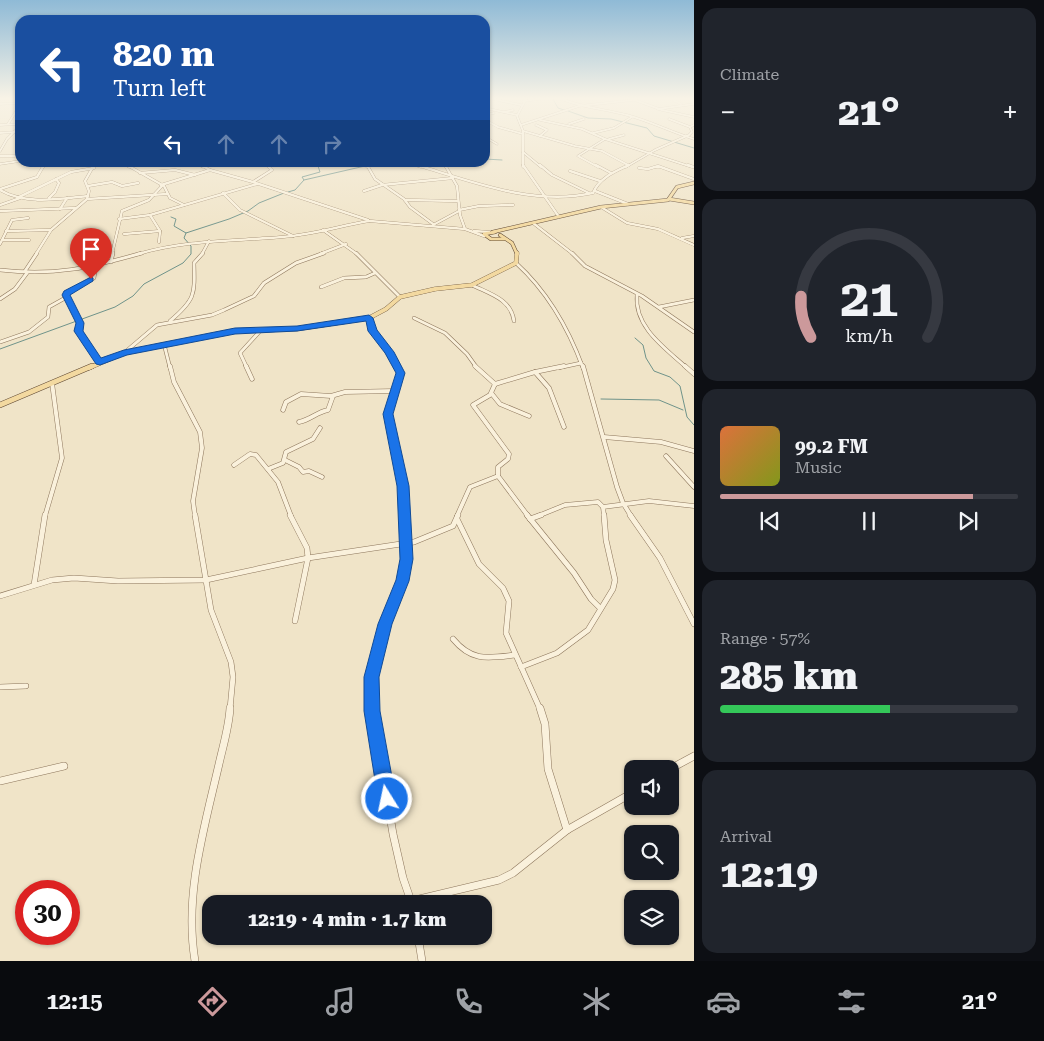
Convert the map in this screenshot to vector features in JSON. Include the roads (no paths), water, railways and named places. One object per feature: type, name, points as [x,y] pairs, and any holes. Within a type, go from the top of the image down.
[{"type":"main road","points":[[534,224],[491,239],[484,236],[485,233],[602,208],[671,200],[679,190],[694,184]]},
{"type":"main road","points":[[551,220],[628,204],[671,200],[694,203]]},
{"type":"main road","points":[[0,405],[124,353],[235,331],[297,329],[369,318],[386,309],[400,297],[434,289],[472,285],[516,263],[518,252],[513,244],[507,239],[490,232]]},
{"type":"street","points":[[523,144],[524,168],[559,217]]},
{"type":"street","points":[[570,144],[609,154],[628,165]]},
{"type":"street","points":[[598,144],[578,157],[611,173]]},
{"type":"street","points":[[621,144],[694,167]]},
{"type":"street","points":[[421,167],[453,177],[516,192],[564,198],[591,194],[595,191],[596,185],[611,173],[670,144]]},
{"type":"street","points":[[523,152],[552,174],[591,194]]},
{"type":"street","points":[[0,156],[15,156]]},
{"type":"street","points":[[0,164],[15,162]]},
{"type":"street","points":[[639,168],[648,169],[659,166],[694,179]]},
{"type":"street","points":[[6,195],[0,189],[37,177],[43,167]]},
{"type":"street","points":[[129,167],[162,185],[166,188],[170,198],[184,205]]},
{"type":"street","points":[[204,167],[374,222],[433,225],[465,229],[484,236]]},
{"type":"street","points":[[253,182],[272,171],[269,167]]},
{"type":"street","points":[[367,167],[383,185],[405,200],[410,207],[433,225]]},
{"type":"street","points":[[446,167],[459,192],[459,210],[465,229]]},
{"type":"street","points":[[0,205],[20,198],[71,172],[94,168]]},
{"type":"street","points":[[0,299],[15,289],[27,273],[25,271],[51,230],[88,198],[88,186],[85,181],[94,168]]},
{"type":"street","points":[[140,172],[176,170],[190,172],[195,175]]},
{"type":"street","points":[[111,262],[119,219],[124,209],[147,201],[162,185],[210,170]]},
{"type":"street","points":[[570,171],[600,181]]},
{"type":"street","points":[[364,191],[383,185],[453,177]]},
{"type":"street","points":[[48,198],[58,188],[59,183],[56,180]]},
{"type":"street","points":[[88,186],[112,182],[122,186],[138,183]]},
{"type":"street","points":[[119,219],[150,215],[258,183]]},
{"type":"street","points":[[595,191],[628,204]]},
{"type":"street","points":[[0,196],[6,195],[20,198],[88,198],[154,193],[167,194]]},
{"type":"street","points":[[223,193],[246,214],[293,236]]},
{"type":"street","points":[[60,209],[67,198]]},
{"type":"street","points":[[405,200],[458,201]]},
{"type":"street","points":[[433,225],[459,210],[478,206],[512,205]]},
{"type":"street","points":[[0,211],[77,208]]},
{"type":"street","points":[[602,208],[628,223],[658,229],[694,245]]},
{"type":"street","points":[[150,215],[160,231],[159,242]]},
{"type":"street","points":[[0,244],[13,219],[28,218]]},
{"type":"street","points":[[0,270],[52,273],[96,266],[154,249],[209,241],[293,236],[368,220]]},
{"type":"street","points":[[534,224],[575,255],[585,266],[615,280],[637,295],[642,296],[694,332]]},
{"type":"street","points":[[6,231],[51,230]]},
{"type":"street","points":[[323,230],[346,244],[400,297]]},
{"type":"street","points":[[124,234],[160,231]]},
{"type":"street","points":[[473,231],[490,232]]},
{"type":"street","points":[[681,238],[694,236]]},
{"type":"street","points":[[2,240],[29,240]]},
{"type":"street","points":[[168,322],[188,306],[195,286],[194,263],[209,241]]},
{"type":"street","points":[[124,353],[130,346],[155,327],[168,322],[212,315],[224,310],[254,296],[264,283],[305,258],[346,244]]},
{"type":"street","points":[[516,263],[533,279],[566,324],[572,336],[604,436],[623,504],[668,571],[694,624]]},
{"type":"street","points":[[96,266],[94,278],[66,293],[79,321],[78,331],[100,362]]},
{"type":"street","points":[[321,287],[344,278],[366,276],[375,273]]},
{"type":"street","points":[[472,285],[504,301],[513,312],[514,321]]},
{"type":"street","points":[[637,295],[637,313],[644,326],[694,374]]},
{"type":"street","points":[[0,342],[30,332],[48,317],[49,308],[67,297]]},
{"type":"street","points":[[658,307],[694,300]]},
{"type":"street","points":[[369,318],[373,331],[389,352],[400,373],[388,414],[403,486],[407,542],[404,575],[385,624],[372,677],[371,692],[372,711],[393,834],[403,878],[409,895]]},
{"type":"street","points":[[414,318],[445,333],[467,354],[475,366],[495,384]]},
{"type":"street","points":[[252,379],[240,353],[261,330]]},
{"type":"street","points":[[164,344],[174,382],[200,432],[202,441],[193,501],[211,610],[232,662],[233,677],[230,714],[202,837],[192,897],[191,936],[195,961]]},
{"type":"street","points":[[495,384],[535,372],[581,363]]},
{"type":"street","points":[[535,372],[549,388],[564,427]]},
{"type":"street","points":[[34,585],[46,511],[62,458],[52,383]]},
{"type":"street","points":[[495,384],[492,394],[473,405],[509,454],[508,459],[498,467],[498,476],[530,519],[574,572],[591,599],[600,608]]},
{"type":"street","points":[[283,410],[286,402],[298,394],[333,396],[354,392],[394,391]]},
{"type":"street","points":[[492,394],[500,404],[529,416]]},
{"type":"street","points":[[299,422],[304,421],[317,412],[328,410],[333,396]]},
{"type":"street","points":[[268,469],[281,464],[285,460],[286,452],[313,439],[320,428]]},
{"type":"street","points":[[604,436],[648,439],[674,444],[694,451]]},
{"type":"street","points":[[234,465],[252,453],[256,455],[284,493],[291,516],[304,540],[308,558],[295,621]]},
{"type":"street","points":[[666,456],[694,487]]},
{"type":"street","points":[[285,460],[299,467],[302,471],[309,471],[322,477]]},
{"type":"street","points":[[0,596],[34,585],[74,578],[118,581],[206,580],[308,558],[407,542],[450,528],[457,519],[470,487],[498,476]]},
{"type":"street","points":[[603,507],[650,501],[694,506]]},
{"type":"street","points":[[520,667],[557,653],[588,630],[610,594],[615,580],[606,540],[603,507],[598,502],[565,505],[530,519]]},
{"type":"street","points":[[457,519],[479,564],[498,582],[506,594],[510,607],[506,633],[545,724],[548,769],[566,830]]},
{"type":"street","points":[[452,639],[465,652],[476,658],[515,655]]},
{"type":"street","points":[[0,687],[26,686]]},
{"type":"street","points":[[679,764],[694,756]]},
{"type":"street","points":[[0,780],[64,766]]},
{"type":"street","points":[[440,895],[499,880],[513,872],[566,830],[624,797]]},
{"type":"street","points":[[419,945],[422,961]]},
{"type":"waterway","points":[[680,144],[694,148]]},
{"type":"waterway","points":[[490,159],[502,160]]},
{"type":"waterway","points":[[304,180],[302,177],[320,172],[318,167]]},
{"type":"waterway","points":[[304,180],[361,167]]},
{"type":"waterway","points":[[288,192],[295,190],[304,180]]},
{"type":"waterway","points":[[186,233],[229,219],[248,211],[259,203],[284,193]]},
{"type":"waterway","points":[[171,217],[176,219],[174,226],[186,233]]},
{"type":"waterway","points":[[0,349],[115,307],[133,296],[144,284],[183,263],[191,254],[191,246],[184,238],[186,233]]},
{"type":"waterway","points":[[635,338],[643,345],[646,358],[654,371],[670,377],[680,386],[687,417],[694,425]]},
{"type":"waterway","points":[[601,399],[659,400],[683,410]]}]
